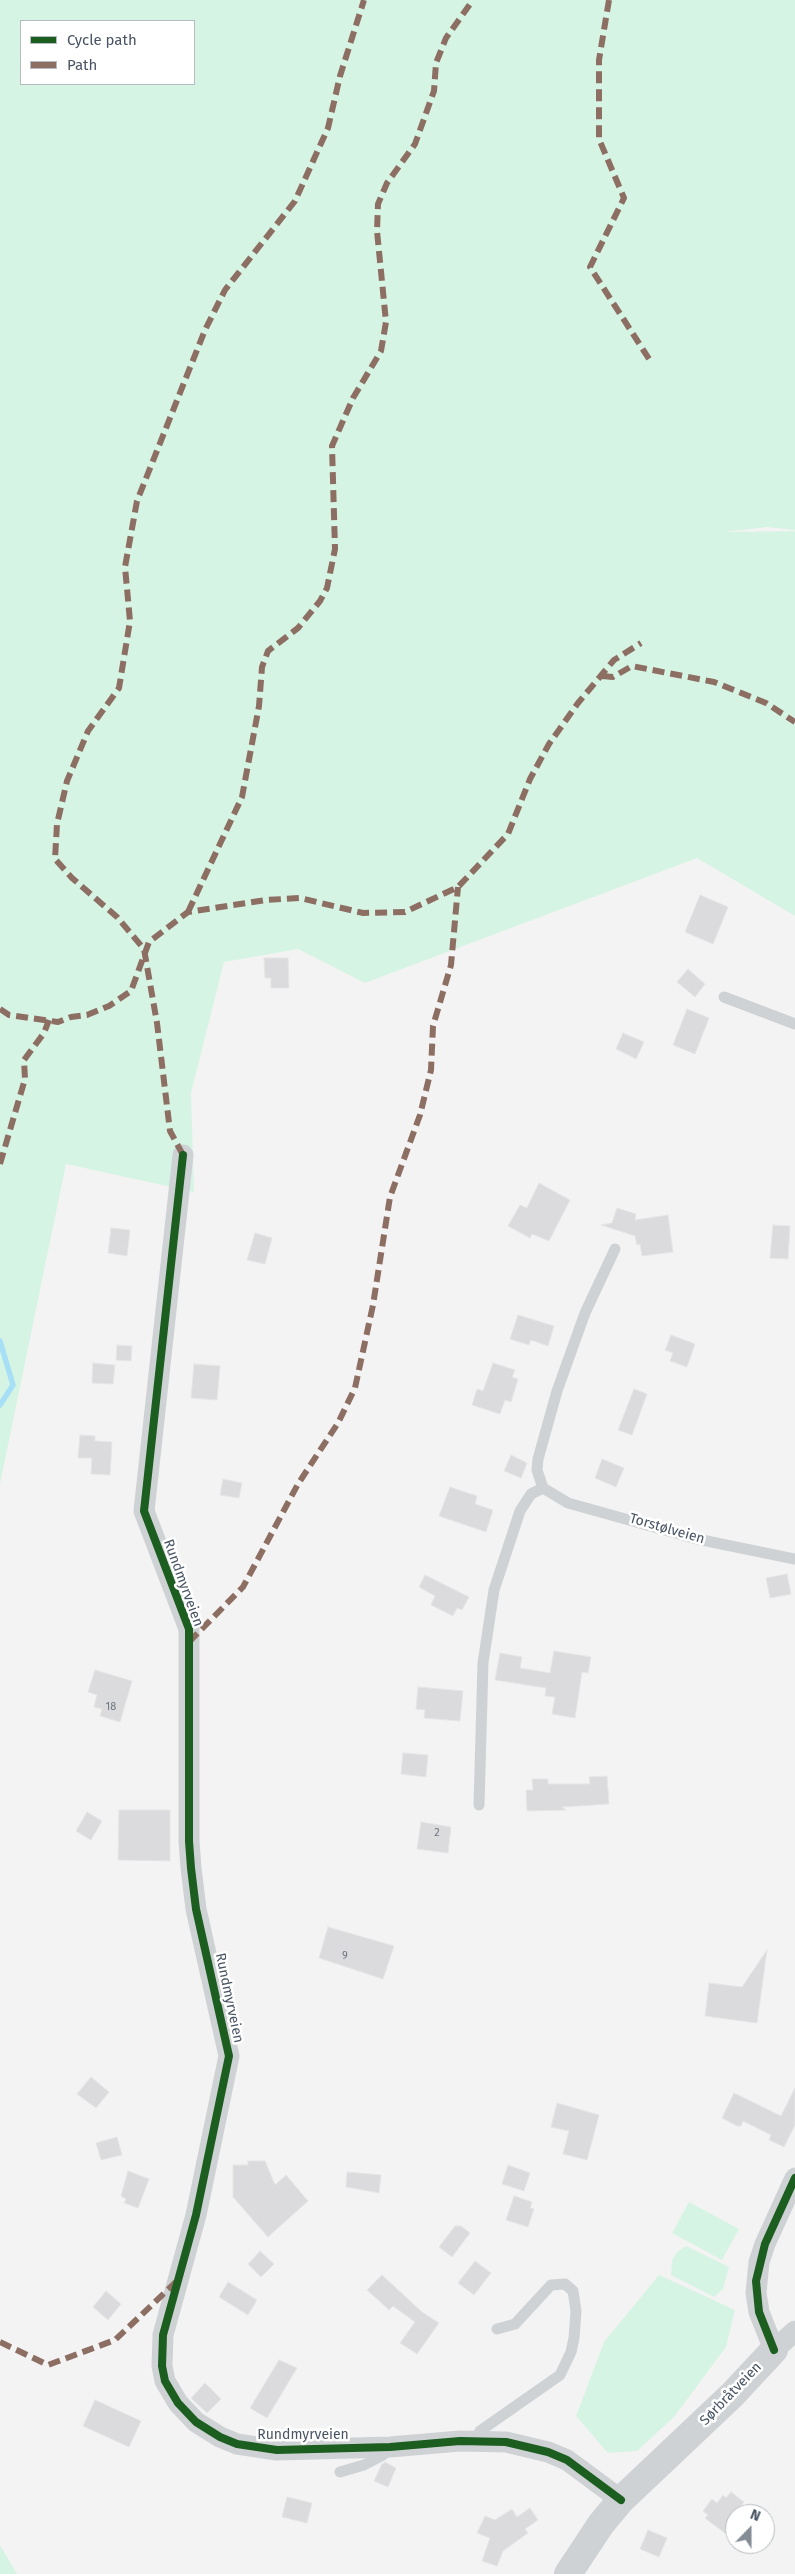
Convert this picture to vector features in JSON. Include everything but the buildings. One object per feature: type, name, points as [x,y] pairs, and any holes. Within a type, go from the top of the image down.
[{"type":"street","name":"Rundmyrveien","points":[[182,1155],[144,1511],[189,1629],[191,1859],[196,1909],[229,2056],[196,2215],[163,2335],[162,2366],[170,2394],[186,2412],[207,2430],[237,2444],[277,2450],[390,2447],[474,2441],[506,2442],[548,2452],[567,2460],[621,2500]]},
{"type":"street","name":"Sørbråtveien","points":[[568,2574],[601,2524],[621,2500],[733,2394],[774,2350],[759,2312],[756,2281],[765,2244],[795,2178]]},
{"type":"street","points":[[774,2350],[795,2331]]},
{"type":"lane","points":[[724,997],[795,1024]]},
{"type":"lane","points":[[479,1805],[483,1663],[494,1590],[520,1511],[531,1494],[543,1488],[537,1470],[538,1459],[557,1391],[585,1313],[615,1249]]},
{"type":"lane","name":"Torstølveien","points":[[543,1488],[568,1503],[697,1539],[795,1559]]},
{"type":"lane","points":[[474,2441],[480,2431],[560,2374],[571,2352],[574,2338],[576,2311],[573,2291],[565,2284],[551,2285],[515,2324],[497,2329]]},
{"type":"lane","points":[[340,2472],[375,2460],[390,2447]]},
{"type":"green space","points":[[0,0],[795,0],[795,530],[767,527],[724,532],[795,531],[795,916],[697,858],[365,983],[298,949],[224,962],[191,1093],[194,1192],[66,1164],[0,1484]]},
{"type":"green space","points":[[689,2202],[739,2229],[722,2260],[672,2233]]},
{"type":"green space","points":[[686,2246],[729,2267],[723,2289],[714,2297],[671,2275],[672,2260],[677,2252]]},
{"type":"green space","points":[[659,2275],[735,2310],[726,2347],[674,2417],[637,2451],[608,2453],[576,2416],[604,2342]]},
{"type":"green space","points":[[0,2545],[17,2574],[0,2574]]},
{"type":"waterway","points":[[0,1341],[13,1385],[0,1405]]},
{"type":"marked path","points":[[183,1155],[170,1131],[157,1023],[144,949],[117,917],[72,878],[55,859],[57,824],[67,781],[88,731],[119,688],[130,621],[125,567],[137,501],[205,330],[225,290],[295,201],[328,128],[340,76],[364,0]]},
{"type":"marked path","points":[[188,912],[242,797],[259,706],[262,667],[268,651],[298,628],[320,601],[327,588],[335,549],[332,446],[353,398],[381,351],[386,322],[377,231],[378,204],[387,183],[415,144],[434,91],[436,63],[446,38],[473,0]]},
{"type":"marked path","points":[[609,0],[599,60],[599,139],[624,198],[590,267],[651,362]]},
{"type":"marked path","points":[[0,1009],[9,1015],[58,1022],[71,1017],[87,1015],[109,1006],[131,991],[149,942],[188,912],[266,900],[300,898],[363,913],[405,912],[458,887],[508,834],[530,779],[549,744],[578,703],[614,660],[641,643]]},
{"type":"marked path","points":[[602,676],[613,677],[632,666],[714,682],[766,703],[795,722]]},
{"type":"marked path","points":[[189,1642],[243,1587],[298,1484],[338,1423],[355,1388],[373,1305],[390,1197],[420,1115],[431,1070],[433,1026],[451,965],[458,887]]},
{"type":"marked path","points":[[0,1164],[25,1079],[24,1060],[44,1033],[49,1020]]},
{"type":"marked path","points":[[0,2342],[48,2365],[115,2340],[176,2282]]},
{"type":"cycle path","points":[[183,1155],[144,1511],[189,1629],[189,1841],[191,1868],[196,1909],[229,2056],[196,2215],[163,2335],[162,2366],[165,2381],[178,2403],[196,2422],[220,2437],[237,2444],[277,2450],[390,2447],[460,2441],[506,2442],[548,2452],[567,2460],[621,2500]]},
{"type":"cycle path","points":[[774,2350],[759,2312],[756,2281],[765,2244],[795,2178]]}]
